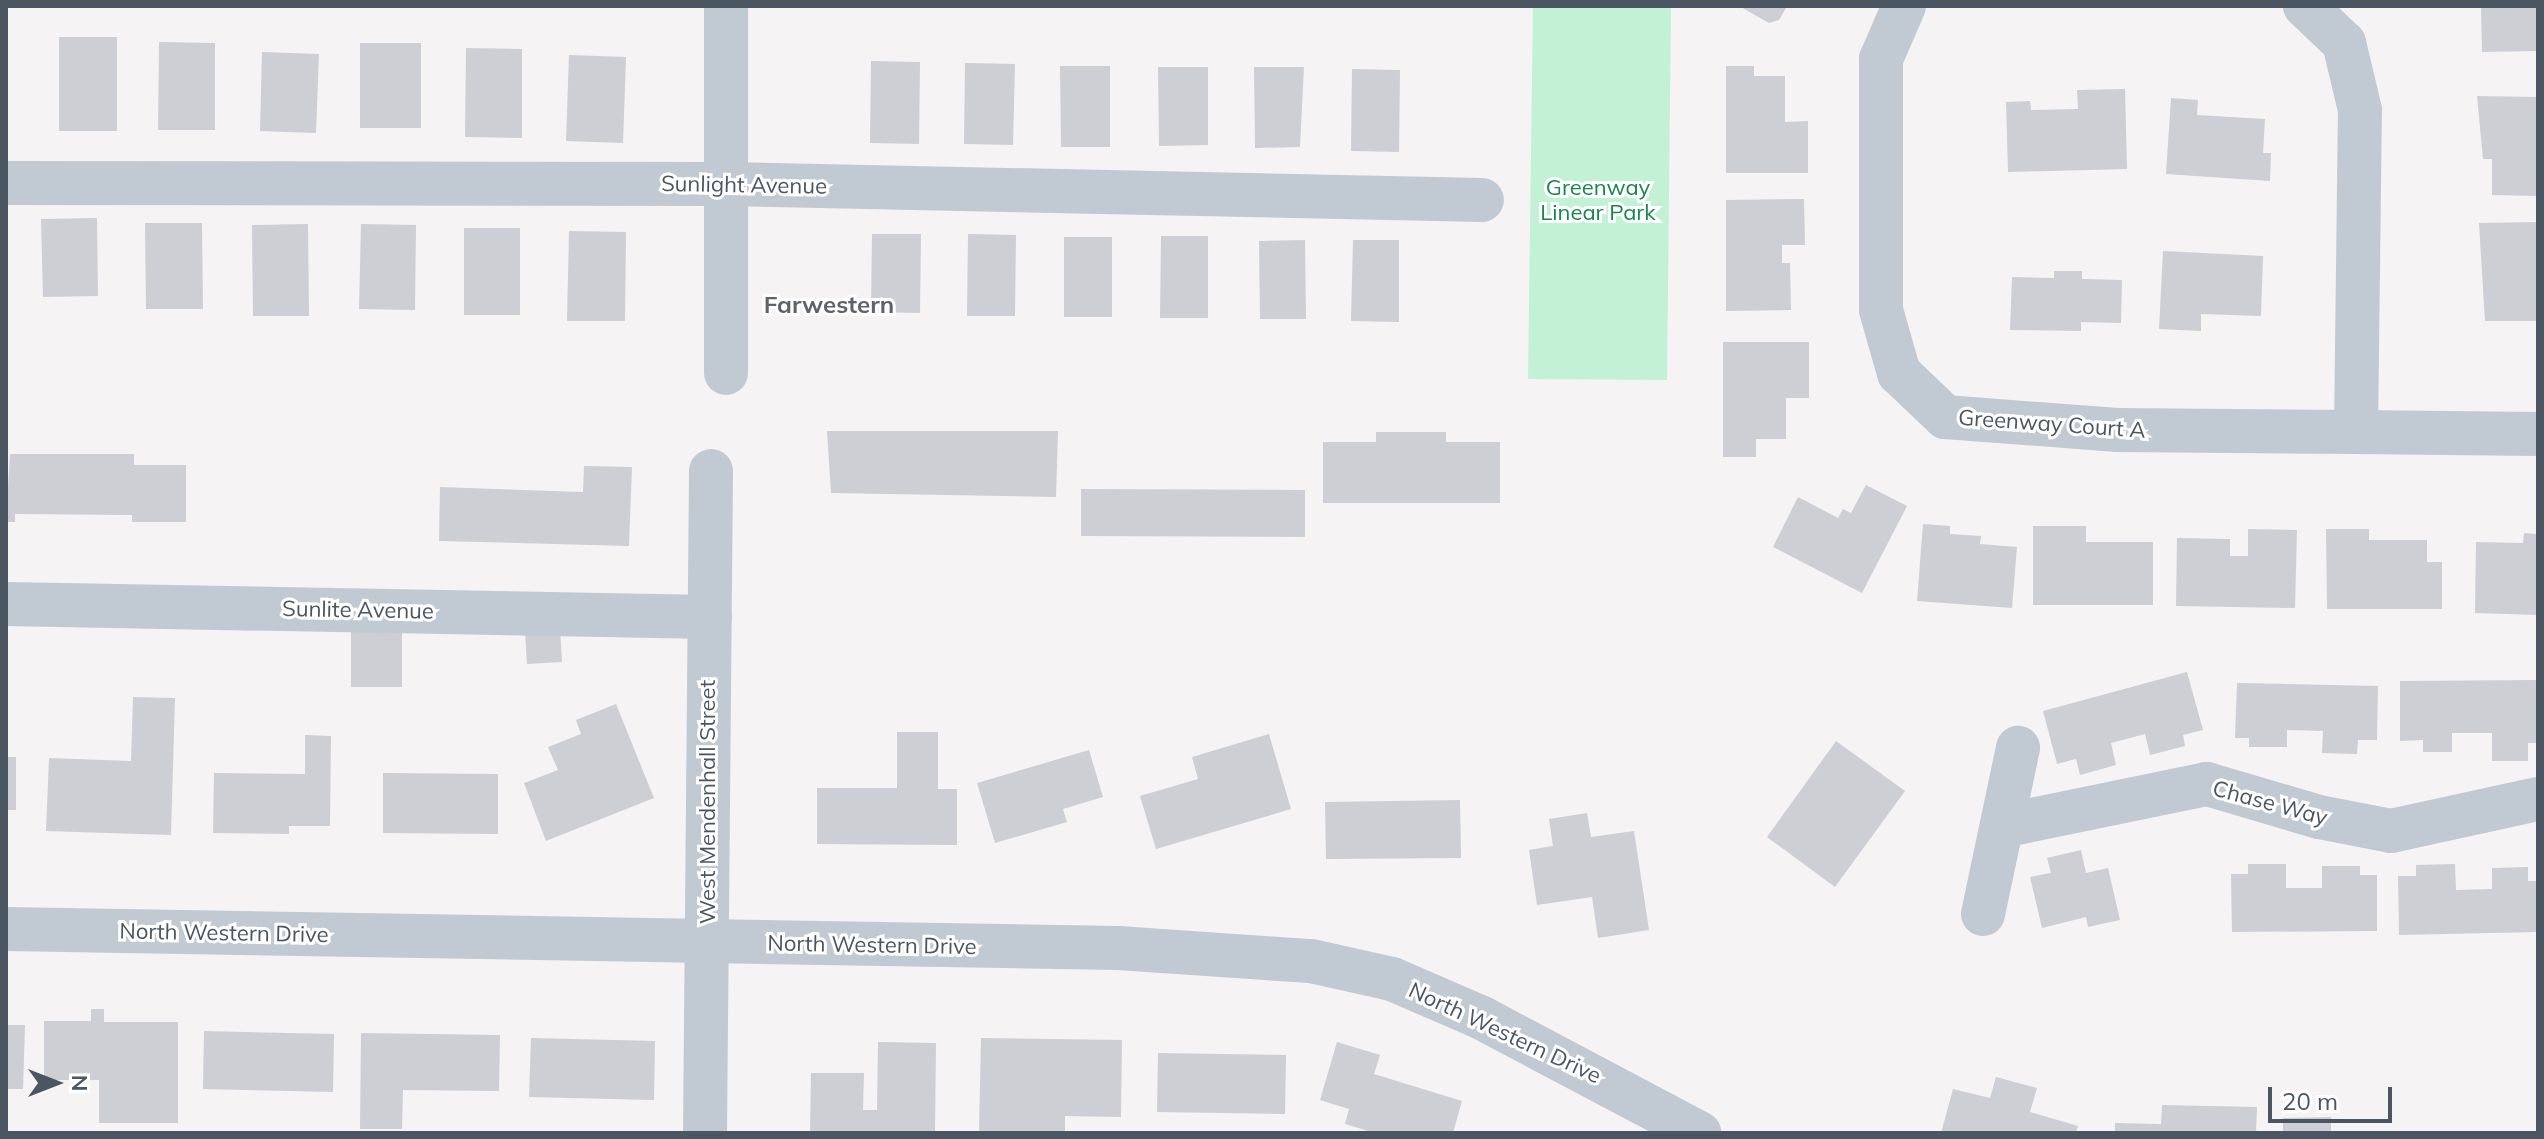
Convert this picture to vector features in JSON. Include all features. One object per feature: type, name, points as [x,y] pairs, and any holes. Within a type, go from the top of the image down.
[{"type":"street","points":[[726,6],[726,373]]},
{"type":"street","name":"Greenway Court A","points":[[1904,6],[1881,59],[1881,310],[1899,373],[1945,417],[2118,430],[2538,434]]},
{"type":"street","points":[[2305,6],[2344,43],[2360,110],[2356,432]]},
{"type":"street","name":"Sunlight Avenue","points":[[6,183],[726,184],[1482,200]]},
{"type":"street","name":"West Mendenhall Street","points":[[705,1133],[711,471]]},
{"type":"street","name":"Sunlite Avenue","points":[[6,604],[710,617]]},
{"type":"street","points":[[1983,914],[2018,748]]},
{"type":"street","name":"Chase Way","points":[[2002,826],[2207,784],[2319,817],[2391,831],[2538,799]]},
{"type":"street","name":"North Western Drive","points":[[6,929],[1118,948],[1311,961],[1392,979],[1482,1018],[1699,1133]]},
{"type":"green space","name":"Greenway Linear Park","points":[[1533,6],[1671,6],[1667,380],[1528,379]]},
{"type":"building","points":[[1739,6],[1786,8],[1779,20],[1769,23]]},
{"type":"building","points":[[2538,6],[2538,51],[2482,52],[2481,7]]},
{"type":"building","points":[[59,37],[117,37],[117,131],[59,131]]},
{"type":"building","points":[[159,42],[215,43],[215,130],[158,130]]},
{"type":"building","points":[[360,43],[421,43],[421,128],[360,128]]},
{"type":"building","points":[[466,48],[522,49],[522,138],[465,137]]},
{"type":"building","points":[[262,52],[319,54],[316,133],[260,131]]},
{"type":"building","points":[[569,55],[626,57],[623,143],[566,141]]},
{"type":"building","points":[[871,61],[920,62],[919,144],[870,143]]},
{"type":"building","points":[[965,63],[1015,64],[1013,145],[964,144]]},
{"type":"building","points":[[1060,66],[1110,66],[1110,147],[1061,147]]},
{"type":"building","points":[[1726,66],[1754,66],[1754,76],[1785,76],[1785,122],[1808,121],[1808,173],[1726,173]]},
{"type":"building","points":[[1158,67],[1208,67],[1208,145],[1159,146]]},
{"type":"building","points":[[1254,67],[1304,67],[1300,147],[1255,148]]},
{"type":"building","points":[[1352,69],[1400,70],[1399,152],[1351,151]]},
{"type":"building","points":[[2125,89],[2127,169],[2008,172],[2006,102],[2030,101],[2031,110],[2078,109],[2077,90]]},
{"type":"building","points":[[2477,96],[2538,97],[2538,196],[2492,195],[2492,159],[2483,159]]},
{"type":"building","points":[[2171,98],[2198,100],[2197,115],[2265,119],[2263,153],[2271,153],[2270,181],[2166,174]]},
{"type":"building","points":[[1804,199],[1805,245],[1782,245],[1782,263],[1790,263],[1791,310],[1726,311],[1726,200]]},
{"type":"building","points":[[97,218],[98,296],[43,297],[41,219]]},
{"type":"building","points":[[2538,222],[2538,321],[2485,321],[2479,223]]},
{"type":"building","points":[[145,223],[202,223],[203,309],[146,309]]},
{"type":"building","points":[[308,224],[309,316],[253,316],[252,225]]},
{"type":"building","points":[[361,224],[416,225],[415,310],[359,309]]},
{"type":"building","points":[[464,228],[520,228],[520,315],[464,315]]},
{"type":"building","points":[[569,231],[626,232],[625,321],[567,321]]},
{"type":"building","points":[[872,234],[921,234],[920,313],[871,312]]},
{"type":"building","points":[[968,234],[1016,235],[1015,316],[967,316]]},
{"type":"building","points":[[1161,236],[1208,236],[1208,318],[1160,318]]},
{"type":"building","points":[[1064,237],[1112,237],[1112,317],[1064,317]]},
{"type":"building","points":[[1305,240],[1306,319],[1260,319],[1259,241]]},
{"type":"building","points":[[1353,240],[1399,240],[1399,322],[1351,321]]},
{"type":"building","points":[[2163,251],[2263,256],[2261,316],[2201,314],[2201,331],[2159,329]]},
{"type":"building","points":[[2054,271],[2082,271],[2082,279],[2122,280],[2121,323],[2081,322],[2081,331],[2010,330],[2012,277],[2054,278]]},
{"type":"building","points":[[1723,342],[1809,342],[1809,398],[1786,398],[1786,439],[1756,439],[1756,457],[1723,457]]},
{"type":"building","points":[[827,431],[1058,431],[1056,497],[831,493]]},
{"type":"building","points":[[1376,432],[1446,432],[1446,442],[1500,442],[1500,503],[1323,503],[1323,442],[1376,442]]},
{"type":"building","points":[[10,454],[134,454],[134,465],[186,465],[186,522],[132,522],[132,515],[15,514],[15,522],[6,522]]},
{"type":"building","points":[[584,466],[632,467],[629,546],[439,541],[440,487],[583,492]]},
{"type":"building","points":[[1866,485],[1907,506],[1862,593],[1773,547],[1798,497],[1838,518],[1843,509],[1851,513]]},
{"type":"building","points":[[1081,489],[1305,490],[1305,537],[1081,536]]},
{"type":"building","points":[[1923,524],[1950,526],[1950,534],[1981,536],[1980,544],[2017,547],[2012,608],[1917,601]]},
{"type":"building","points":[[2033,526],[2086,526],[2086,542],[2153,542],[2153,605],[2033,605]]},
{"type":"building","points":[[2248,529],[2297,530],[2295,608],[2176,606],[2177,538],[2230,539],[2230,556],[2248,556]]},
{"type":"building","points":[[2326,529],[2369,529],[2369,540],[2427,540],[2427,562],[2442,562],[2442,609],[2327,609]]},
{"type":"building","points":[[2524,533],[2538,534],[2538,615],[2475,613],[2476,542],[2523,543]]},
{"type":"building","points":[[560,629],[562,662],[527,664],[525,631]]},
{"type":"building","points":[[351,632],[402,632],[402,687],[351,687]]},
{"type":"building","points":[[2187,672],[2203,730],[2183,735],[2185,746],[2150,755],[2145,734],[2111,743],[2116,765],[2080,775],[2076,759],[2057,764],[2043,711]]},
{"type":"building","points":[[2538,680],[2538,743],[2528,743],[2528,761],[2492,761],[2492,733],[2452,733],[2452,752],[2423,752],[2423,740],[2400,741],[2400,681]]},
{"type":"building","points":[[2237,683],[2378,686],[2377,740],[2358,740],[2357,754],[2322,753],[2323,731],[2287,730],[2287,747],[2249,747],[2249,738],[2235,738]]},
{"type":"building","points":[[133,697],[175,698],[171,835],[46,831],[49,758],[131,761]]},
{"type":"building","points":[[616,704],[654,798],[546,841],[524,783],[558,770],[548,747],[581,734],[576,720]]},
{"type":"building","points":[[897,732],[938,732],[938,789],[957,789],[957,845],[817,844],[817,788],[897,788]]},
{"type":"building","points":[[1269,734],[1291,809],[1156,849],[1140,796],[1198,779],[1192,757]]},
{"type":"building","points":[[305,735],[331,736],[330,826],[289,826],[289,834],[213,833],[214,773],[305,774]]},
{"type":"building","points":[[1836,741],[1905,791],[1835,887],[1767,837]]},
{"type":"building","points":[[1089,750],[1103,797],[1063,809],[1067,822],[995,843],[977,783]]},
{"type":"building","points":[[6,757],[16,757],[16,810],[6,810]]},
{"type":"building","points":[[383,773],[498,774],[498,834],[383,833]]},
{"type":"building","points":[[1460,800],[1461,858],[1326,859],[1325,802]]},
{"type":"building","points":[[1587,813],[1591,837],[1634,831],[1649,930],[1598,938],[1592,897],[1537,905],[1529,850],[1553,846],[1549,819]]},
{"type":"building","points":[[2081,850],[2086,873],[2108,868],[2120,920],[2088,927],[2086,917],[2042,928],[2030,877],[2051,873],[2047,858]]},
{"type":"building","points":[[2248,864],[2286,864],[2286,888],[2322,888],[2322,866],[2360,866],[2360,875],[2377,875],[2377,931],[2232,932],[2231,874],[2248,874]]},
{"type":"building","points":[[2455,864],[2456,890],[2492,889],[2492,868],[2528,867],[2528,881],[2538,881],[2538,932],[2399,935],[2398,876],[2416,876],[2416,865]]},
{"type":"building","points":[[91,1009],[104,1009],[104,1022],[178,1022],[178,1123],[99,1123],[99,1080],[44,1080],[44,1021],[91,1021]]},
{"type":"building","points":[[6,1025],[25,1025],[23,1089],[6,1089]]},
{"type":"building","points":[[204,1031],[334,1034],[333,1092],[203,1089]]},
{"type":"building","points":[[361,1033],[500,1035],[499,1091],[403,1090],[402,1129],[360,1129]]},
{"type":"building","points":[[531,1038],[655,1041],[654,1100],[529,1097]]},
{"type":"building","points":[[981,1038],[1122,1040],[1121,1117],[1065,1116],[1065,1133],[979,1132]]},
{"type":"building","points":[[878,1042],[936,1043],[935,1133],[810,1133],[811,1073],[864,1073],[863,1110],[877,1110]]},
{"type":"building","points":[[1337,1042],[1380,1055],[1374,1074],[1462,1101],[1453,1133],[1375,1133],[1345,1124],[1349,1109],[1320,1100]]},
{"type":"building","points":[[1158,1053],[1286,1055],[1285,1114],[1157,1112]]},
{"type":"building","points":[[1996,1077],[2037,1088],[2030,1112],[2078,1126],[2076,1133],[1941,1133],[1953,1089],[1990,1098]]},
{"type":"building","points":[[2162,1105],[2257,1107],[2256,1133],[2115,1133],[2115,1123],[2161,1124]]},
{"type":"building","points":[[2331,1117],[2331,1133],[2283,1133],[2283,1118]]},
{"type":"district","name":"Farwestern","points":[[829,305]]}]
